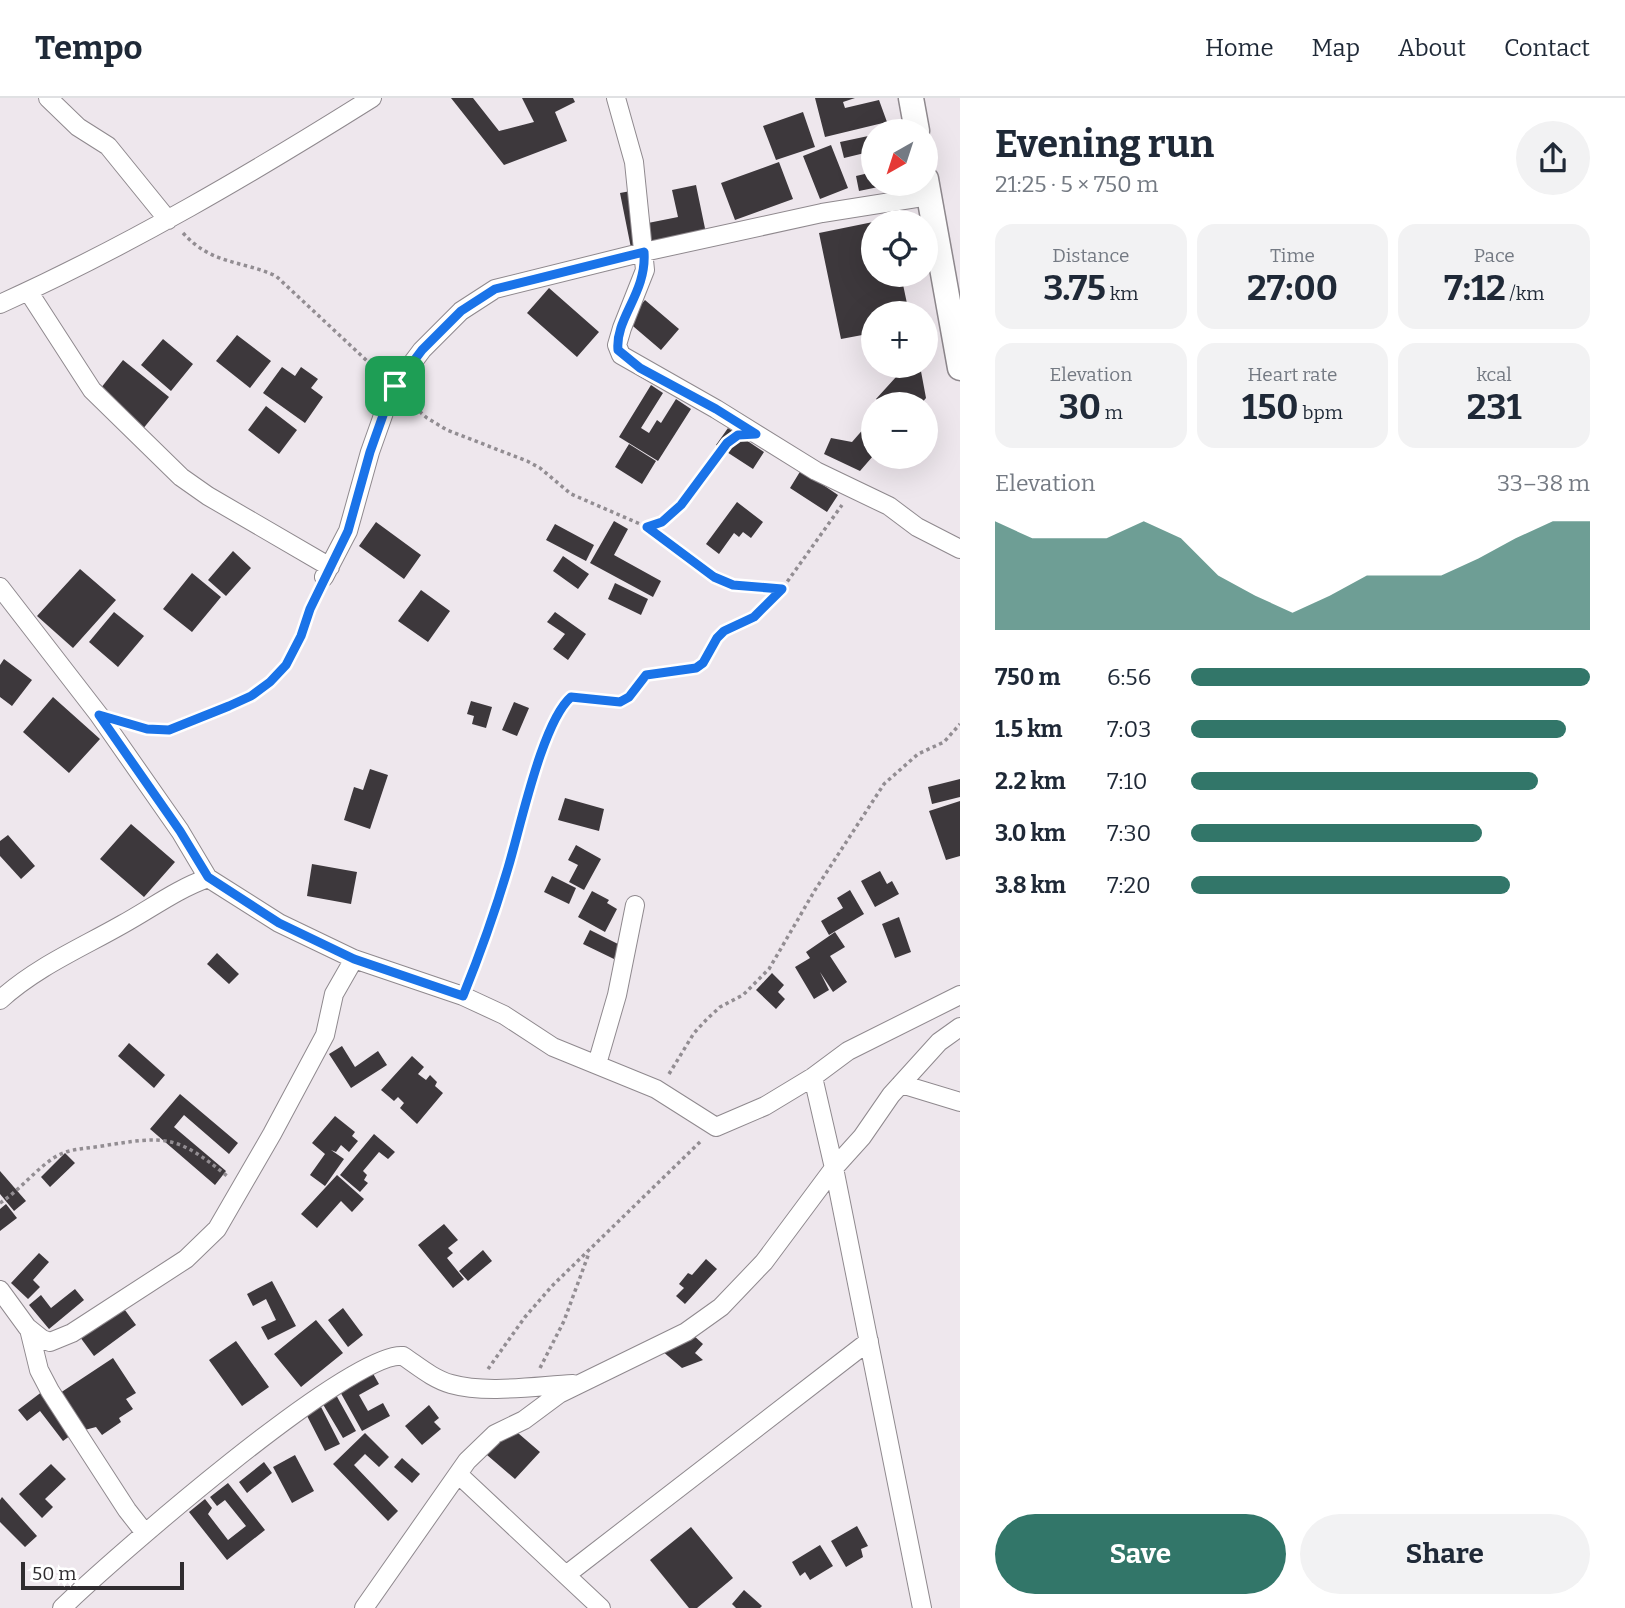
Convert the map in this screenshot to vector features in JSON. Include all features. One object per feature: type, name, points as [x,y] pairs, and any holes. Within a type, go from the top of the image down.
[{"type":"street","points":[[48,98],[78,127],[108,146],[169,220]]},
{"type":"street","points":[[0,304],[169,220],[253,173],[372,98]]},
{"type":"street","points":[[617,98],[634,162],[644,252],[643,277],[622,328],[618,350],[640,368],[716,409],[816,471],[889,506],[917,527],[960,549]]},
{"type":"street","points":[[911,98],[915,119]]},
{"type":"street","points":[[28,291],[92,390],[181,477],[327,572],[348,531],[370,452],[393,388],[422,350],[461,311],[495,289],[644,252],[893,196]]},
{"type":"street","points":[[928,196],[960,368]]},
{"type":"street","points":[[0,587],[99,715],[180,831],[208,877],[279,923],[354,959],[463,996],[504,1015],[552,1047],[659,1091],[716,1127],[765,1106],[813,1077],[848,1051],[960,995]]},
{"type":"street","points":[[0,1000],[68,953],[188,885],[208,877]]},
{"type":"street","points":[[597,1064],[617,995],[635,905]]},
{"type":"street","points":[[0,1290],[29,1328],[41,1339],[50,1342],[72,1333],[186,1259],[217,1229],[241,1188],[320,1044],[334,994],[354,959]]},
{"type":"street","points":[[364,1608],[467,1461],[495,1434],[524,1420],[559,1394],[686,1332],[721,1307],[764,1262],[901,1084],[939,1042],[960,1027]]},
{"type":"street","points":[[813,1077],[834,1168],[922,1608]]},
{"type":"street","points":[[901,1084],[960,1101]]},
{"type":"street","points":[[29,1328],[40,1370],[50,1391],[127,1510],[145,1533]]},
{"type":"street","points":[[566,1575],[869,1341]]},
{"type":"street","points":[[62,1608],[105,1566],[298,1410],[367,1365],[384,1357],[403,1356],[432,1377],[452,1385],[475,1387],[580,1383]]},
{"type":"street","points":[[458,1474],[601,1608]]},
{"type":"path","points":[[169,220],[208,255],[226,262],[257,267],[276,276],[427,418],[447,429],[527,461],[540,468],[571,494],[647,527],[714,577],[733,585],[782,589]]},
{"type":"path","points":[[647,527],[662,522],[681,505],[727,443],[738,435],[756,434]]},
{"type":"path","points":[[463,996],[485,940],[547,740],[564,703],[571,697],[620,702],[629,697],[646,675],[696,668],[708,658],[717,638],[724,631],[754,617],[782,589],[855,488]]},
{"type":"path","points":[[99,715],[147,729],[169,730],[251,696],[270,682],[286,665],[327,572]]},
{"type":"path","points":[[659,1091],[694,1033],[720,1007],[743,995],[769,969],[815,890],[884,784],[918,754],[944,742],[960,724]]},
{"type":"path","points":[[475,1387],[525,1317],[552,1286],[716,1127]]},
{"type":"path","points":[[0,1203],[53,1158],[66,1151],[153,1138],[186,1146],[241,1188]]},
{"type":"path","points":[[534,1386],[547,1351],[564,1321],[590,1251]]},
{"type":"building","points":[[451,98],[473,98],[499,131],[534,122],[522,98],[573,98],[575,102],[555,112],[567,141],[504,165]]},
{"type":"building","points":[[815,98],[855,98],[843,102],[845,108],[879,100],[886,119],[861,119],[861,128],[825,137]]},
{"type":"building","points":[[803,112],[815,147],[776,160],[763,126]]},
{"type":"building","points":[[861,138],[861,154],[844,158],[840,142]]},
{"type":"building","points":[[831,145],[848,188],[820,199],[803,156]]},
{"type":"building","points":[[779,162],[793,199],[735,220],[721,183]]},
{"type":"building","points":[[861,175],[861,191],[859,191],[856,176]]},
{"type":"building","points":[[696,185],[707,238],[632,253],[620,193],[641,189],[648,223],[678,217],[672,190]]},
{"type":"building","points":[[861,224],[861,287],[904,287],[906,301],[861,301],[861,335],[841,339],[819,233]]},
{"type":"building","points":[[549,288],[599,332],[577,357],[527,313]]},
{"type":"building","points":[[645,300],[679,329],[661,350],[627,321]]},
{"type":"building","points":[[237,335],[271,361],[250,388],[216,361]]},
{"type":"building","points":[[163,339],[193,364],[171,391],[141,365]]},
{"type":"building","points":[[123,360],[169,397],[142,430],[97,393]]},
{"type":"building","points":[[282,367],[295,376],[301,367],[318,379],[311,388],[323,397],[305,423],[263,393]]},
{"type":"building","points":[[895,378],[922,378],[925,392],[882,392]]},
{"type":"building","points":[[651,385],[663,393],[641,428],[649,433],[657,420],[661,423],[676,399],[691,409],[658,461],[619,437]]},
{"type":"building","points":[[266,406],[297,430],[279,454],[248,430]]},
{"type":"building","points":[[728,428],[764,452],[753,469],[716,445]]},
{"type":"building","points":[[861,432],[860,471],[824,454],[831,438],[852,442]]},
{"type":"building","points":[[629,444],[656,461],[642,484],[615,467]]},
{"type":"building","points":[[801,470],[838,495],[827,512],[790,488]]},
{"type":"building","points":[[737,502],[763,522],[751,538],[743,532],[739,537],[734,533],[719,554],[706,544]]},
{"type":"building","points":[[614,521],[628,529],[614,555],[661,581],[653,597],[590,563]]},
{"type":"building","points":[[376,522],[421,555],[404,579],[359,546]]},
{"type":"building","points":[[555,524],[594,545],[586,561],[546,540]]},
{"type":"building","points":[[233,551],[251,568],[226,596],[208,580]]},
{"type":"building","points":[[563,556],[589,574],[578,589],[553,571]]},
{"type":"building","points":[[80,569],[116,600],[73,648],[37,616]]},
{"type":"building","points":[[192,573],[221,597],[192,632],[163,609]]},
{"type":"building","points":[[615,583],[648,599],[641,615],[608,599]]},
{"type":"building","points":[[421,590],[450,611],[428,642],[398,621]]},
{"type":"building","points":[[114,612],[144,636],[118,667],[89,642]]},
{"type":"building","points":[[555,612],[586,634],[568,660],[553,649],[565,634],[547,622]]},
{"type":"building","points":[[4,659],[32,680],[12,706],[0,697],[0,665]]},
{"type":"building","points":[[53,697],[100,739],[69,773],[23,732]]},
{"type":"building","points":[[471,701],[492,707],[486,728],[472,724],[474,716],[467,714]]},
{"type":"building","points":[[514,702],[529,708],[517,736],[502,730]]},
{"type":"building","points":[[370,769],[388,775],[370,829],[344,820],[354,787],[363,790]]},
{"type":"building","points":[[960,779],[960,797],[932,804],[928,787]]},
{"type":"building","points":[[565,798],[604,809],[599,831],[558,820]]},
{"type":"building","points":[[960,801],[960,856],[946,860],[929,811]]},
{"type":"building","points":[[131,824],[175,862],[144,897],[100,859]]},
{"type":"building","points":[[8,835],[35,866],[21,879],[0,856],[0,841]]},
{"type":"building","points":[[576,845],[601,859],[584,890],[569,882],[578,865],[568,860]]},
{"type":"building","points":[[312,864],[357,872],[351,904],[307,896]]},
{"type":"building","points":[[880,871],[887,884],[892,881],[899,894],[875,907],[861,881]]},
{"type":"building","points":[[552,876],[576,888],[569,904],[544,892]]},
{"type":"building","points":[[850,890],[864,914],[829,935],[821,921],[843,908],[837,898]]},
{"type":"building","points":[[592,891],[609,900],[607,903],[617,909],[605,932],[578,917]]},
{"type":"building","points":[[899,917],[911,952],[895,958],[882,924]]},
{"type":"building","points":[[590,930],[620,945],[614,959],[583,944]]},
{"type":"building","points":[[835,932],[845,947],[830,956],[847,982],[833,992],[820,972],[829,990],[814,999],[795,967],[810,958],[806,952]]},
{"type":"building","points":[[217,953],[239,974],[229,984],[207,964]]},
{"type":"building","points":[[772,973],[784,985],[778,992],[785,999],[776,1009],[756,990]]},
{"type":"building","points":[[129,1043],[165,1075],[154,1088],[118,1056]]},
{"type":"building","points":[[342,1046],[355,1067],[378,1051],[387,1065],[351,1088],[329,1054]]},
{"type":"building","points":[[412,1056],[424,1067],[418,1074],[426,1080],[430,1075],[437,1082],[435,1086],[443,1093],[417,1124],[400,1108],[404,1103],[398,1097],[394,1101],[381,1090]]},
{"type":"building","points":[[180,1094],[238,1143],[229,1154],[184,1115],[174,1127],[226,1171],[215,1185],[150,1129]]},
{"type":"building","points":[[335,1116],[355,1132],[352,1136],[358,1141],[349,1152],[341,1145],[336,1152],[331,1150],[344,1159],[325,1186],[310,1175],[325,1154],[312,1143]]},
{"type":"building","points":[[374,1134],[395,1152],[388,1159],[379,1152],[363,1171],[367,1175],[364,1180],[368,1183],[360,1192],[340,1175]]},
{"type":"building","points":[[65,1153],[75,1163],[50,1187],[41,1177]]},
{"type":"building","points":[[0,1171],[26,1201],[14,1211],[0,1194]]},
{"type":"building","points":[[337,1175],[364,1199],[352,1212],[341,1201],[317,1228],[301,1214]]},
{"type":"building","points":[[6,1204],[17,1218],[0,1231],[0,1209]]},
{"type":"building","points":[[444,1224],[458,1240],[448,1248],[453,1253],[447,1258],[464,1279],[453,1288],[418,1245]]},
{"type":"building","points":[[483,1250],[492,1261],[468,1281],[459,1271]]},
{"type":"building","points":[[39,1253],[49,1262],[33,1280],[40,1287],[28,1299],[11,1283]]},
{"type":"building","points":[[706,1259],[717,1269],[685,1304],[676,1296],[684,1288],[679,1284],[688,1273],[692,1275]]},
{"type":"building","points":[[272,1281],[296,1326],[268,1340],[261,1327],[276,1320],[266,1299],[253,1306],[247,1294]]},
{"type":"building","points":[[75,1289],[84,1300],[49,1329],[29,1305],[41,1295],[51,1308]]},
{"type":"building","points":[[122,1306],[136,1325],[94,1356],[80,1337]]},
{"type":"building","points":[[343,1308],[363,1335],[348,1347],[328,1320]]},
{"type":"building","points":[[316,1320],[343,1353],[301,1387],[274,1354]]},
{"type":"building","points":[[682,1325],[703,1344],[695,1353],[703,1360],[682,1368],[661,1350]]},
{"type":"building","points":[[236,1341],[269,1387],[242,1406],[209,1360]]},
{"type":"building","points":[[113,1358],[136,1393],[126,1399],[133,1409],[119,1418],[121,1422],[102,1435],[96,1427],[81,1431],[57,1395]]},
{"type":"building","points":[[371,1370],[379,1384],[359,1395],[368,1411],[383,1403],[390,1416],[362,1431],[338,1388]]},
{"type":"building","points":[[43,1391],[75,1432],[63,1441],[40,1411],[27,1421],[18,1410]]},
{"type":"building","points":[[335,1393],[356,1431],[343,1438],[321,1401]]},
{"type":"building","points":[[319,1403],[340,1444],[325,1451],[304,1410]]},
{"type":"building","points":[[429,1405],[439,1418],[434,1422],[441,1429],[422,1445],[405,1426]]},
{"type":"building","points":[[511,1427],[540,1452],[515,1479],[487,1455]]},
{"type":"building","points":[[365,1433],[389,1457],[379,1467],[365,1454],[354,1465],[398,1511],[388,1521],[333,1464]]},
{"type":"building","points":[[295,1455],[314,1491],[292,1503],[273,1467]]},
{"type":"building","points":[[402,1458],[420,1474],[412,1483],[394,1467]]},
{"type":"building","points":[[264,1462],[272,1473],[247,1493],[239,1482]]},
{"type":"building","points":[[51,1464],[66,1479],[45,1499],[53,1507],[42,1518],[19,1494]]},
{"type":"building","points":[[228,1483],[265,1530],[227,1560],[189,1512],[205,1499],[212,1508],[208,1514],[228,1540],[246,1526],[225,1500],[217,1506],[210,1497]]},
{"type":"building","points":[[2,1497],[37,1536],[25,1547],[0,1522]]},
{"type":"building","points":[[857,1526],[868,1546],[861,1549],[863,1557],[846,1567],[831,1541]]},
{"type":"building","points":[[691,1527],[733,1578],[697,1608],[689,1608],[650,1560]]},
{"type":"building","points":[[820,1545],[833,1566],[810,1580],[805,1572],[800,1576],[792,1562]]},
{"type":"building","points":[[744,1590],[762,1606],[760,1608],[736,1608],[732,1604]]},
{"type":"route","points":[[644,252],[643,277],[617,345],[621,355],[756,434],[738,435],[727,443],[689,490],[681,505],[662,522],[647,527],[714,577],[733,585],[782,589],[754,617],[724,631],[717,638],[708,658],[696,668],[659,671],[646,675],[629,697],[620,702],[571,697],[564,703],[547,740],[485,940],[463,996],[354,959],[279,923],[208,877],[180,831],[99,715],[147,729],[169,730],[251,696],[270,682],[286,665],[348,531],[370,452],[395,386],[422,350],[461,311],[495,289],[644,252]]}]
